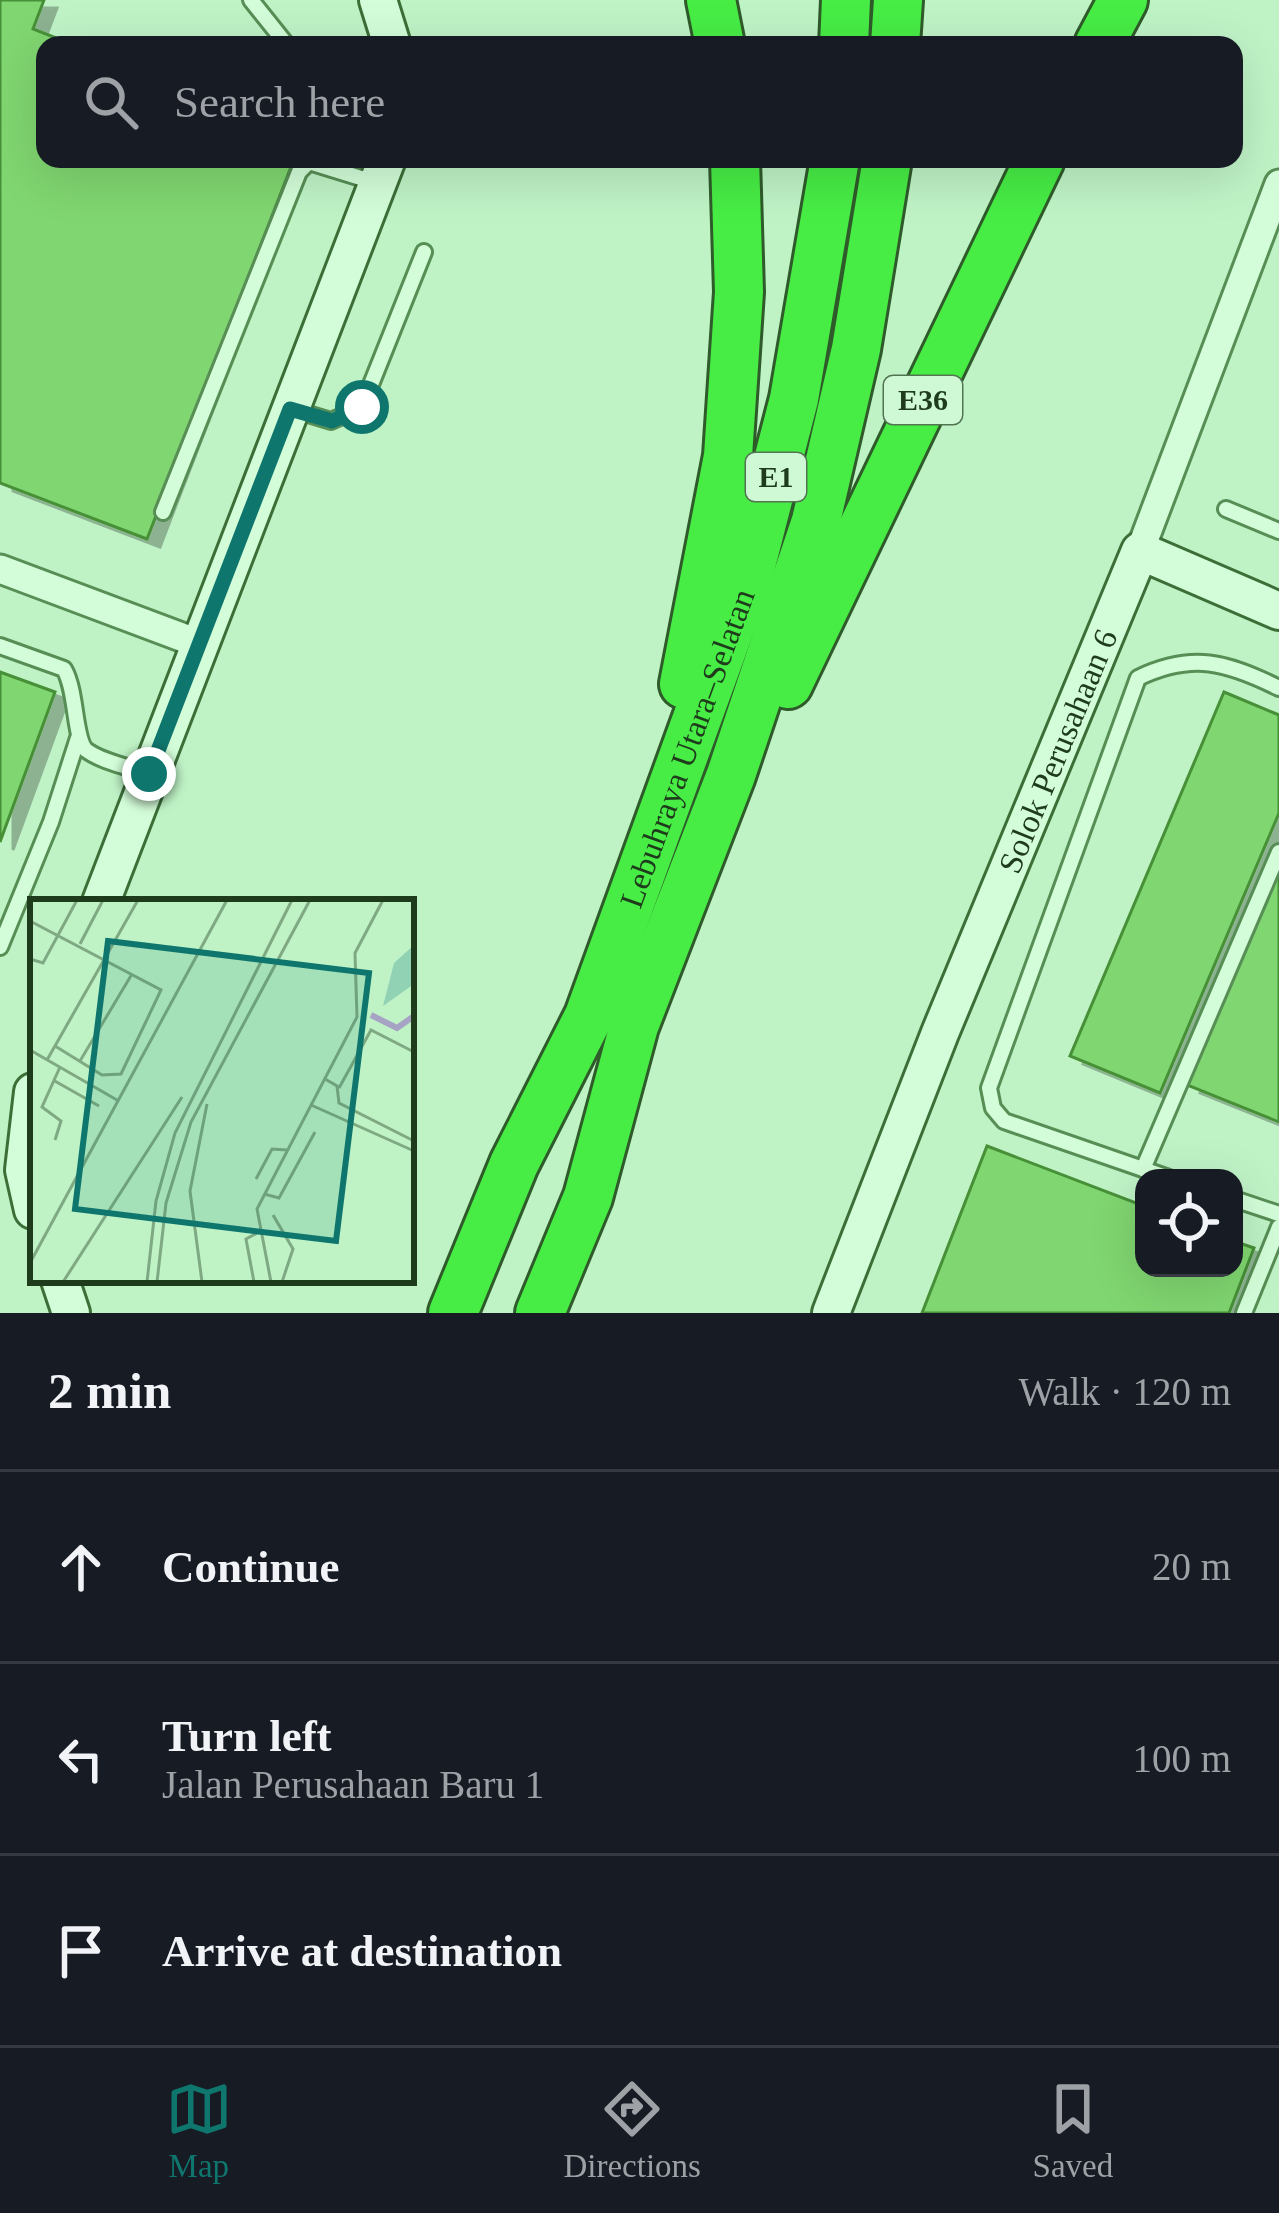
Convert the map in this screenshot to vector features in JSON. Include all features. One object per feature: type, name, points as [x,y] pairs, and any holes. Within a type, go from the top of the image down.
[{"type":"highway","points":[[711,0],[718,36]]},
{"type":"highway","points":[[844,36],[846,0]]},
{"type":"highway","points":[[896,36],[898,0]]},
{"type":"highway","points":[[1104,36],[1123,0]]},
{"type":"highway","points":[[676,784],[683,688],[728,456],[739,292],[735,168]]},
{"type":"highway","name":"Lebuhraya Utara–Selatan","points":[[453,1313],[514,1164],[589,1016],[676,784],[773,490],[833,168]]},
{"type":"highway","name":"Lebuhraya Utara–Selatan","points":[[540,1313],[588,1198],[634,1026],[731,775],[816,521],[856,349],[886,168]]},
{"type":"highway","name":"E36","points":[[731,775],[778,702],[831,601],[1036,168]]},
{"type":"street","points":[[378,0],[389,36]]},
{"type":"street","points":[[101,899],[382,171]]},
{"type":"street","name":"Solok Perusahaan 6","points":[[831,1313],[940,1033],[1140,551],[1279,184]]},
{"type":"street","points":[[1140,551],[1279,611]]},
{"type":"street","points":[[0,569],[200,644]]},
{"type":"street","points":[[30,1118],[24,1171],[30,1197]]},
{"type":"street","points":[[61,1283],[70,1313]]},
{"type":"lane","points":[[251,0],[280,36]]},
{"type":"lane","points":[[163,512],[303,168]]},
{"type":"lane","points":[[290,409],[332,421],[362,407],[424,252]]},
{"type":"lane","points":[[1226,508],[1279,531]]},
{"type":"lane","points":[[0,646],[64,669],[75,692],[77,738],[51,822],[0,947]]},
{"type":"lane","points":[[1279,688],[1228,663],[1192,659],[1138,678],[989,1088],[993,1108],[1004,1121],[1143,1169],[1279,852]]},
{"type":"lane","points":[[77,738],[87,751],[149,774]]},
{"type":"lane","points":[[1243,1202],[1279,1214]]},
{"type":"lane","points":[[1244,1313],[1279,1227]]},
{"type":"building","points":[[0,0],[44,0],[33,29],[51,36],[36,36],[36,168],[291,168],[147,539],[0,483]]},
{"type":"building","points":[[0,672],[55,692],[0,842]]},
{"type":"building","points":[[1224,692],[1279,715],[1279,813],[1160,1093],[1070,1056]]},
{"type":"building","points":[[1279,859],[1279,1122],[1187,1085]]},
{"type":"building","points":[[987,1146],[1135,1203],[1135,1277],[1243,1277],[1229,1313],[922,1313]]},
{"type":"building","points":[[1243,1244],[1254,1248],[1243,1277]]},
{"type":"route","points":[[149,774],[290,409],[332,421],[362,407]]}]
